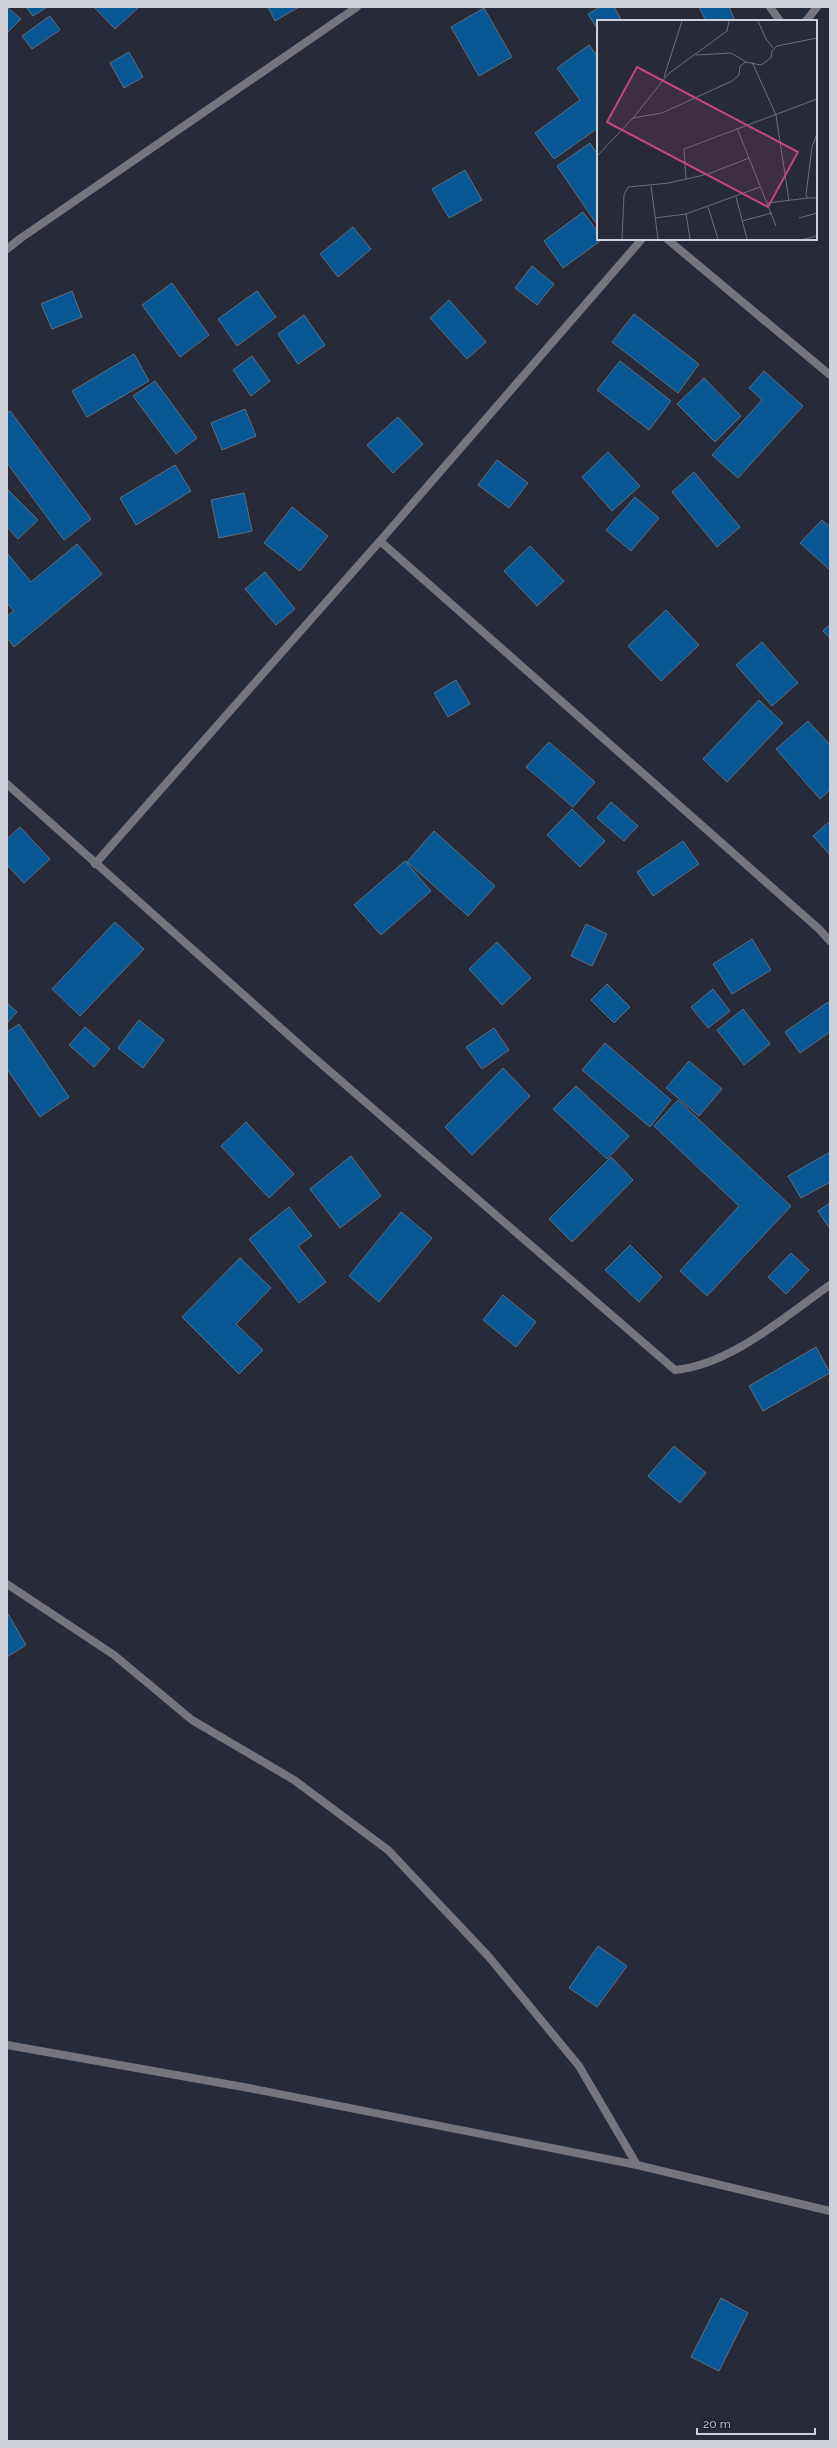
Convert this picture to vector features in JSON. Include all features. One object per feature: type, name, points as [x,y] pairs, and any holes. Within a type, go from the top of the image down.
[{"type":"street","points":[[7,249],[357,7]]},
{"type":"street","points":[[770,7],[779,20]]},
{"type":"street","points":[[807,20],[817,7]]},
{"type":"street","points":[[95,864],[380,541],[641,240]]},
{"type":"street","points":[[669,240],[830,376]]},
{"type":"street","points":[[380,541],[819,929],[830,941]]},
{"type":"street","points":[[7,784],[311,1055],[675,1370],[694,1368],[727,1356],[830,1285]]},
{"type":"street","points":[[7,1584],[114,1655],[192,1720],[294,1780],[388,1850],[489,1956],[579,2066],[636,2165]]},
{"type":"street","points":[[7,2045],[249,2088],[636,2165],[830,2210]]},
{"type":"building","points":[[7,7],[21,19],[7,33]]},
{"type":"building","points":[[26,7],[47,7],[33,16]]},
{"type":"building","points":[[94,7],[139,7],[115,29]]},
{"type":"building","points":[[268,7],[299,7],[275,21]]},
{"type":"building","points":[[600,7],[614,7],[621,20],[597,20],[597,28],[588,14]]},
{"type":"building","points":[[699,7],[729,7],[735,20],[706,20]]},
{"type":"building","points":[[484,8],[512,57],[479,76],[451,27]]},
{"type":"building","points":[[50,16],[60,30],[32,49],[22,36]]},
{"type":"building","points":[[589,45],[597,56],[597,129],[554,159],[535,133],[580,100],[557,68]]},
{"type":"building","points":[[129,52],[143,77],[124,88],[110,63]]},
{"type":"building","points":[[590,143],[597,154],[597,222],[596,223],[557,166]]},
{"type":"building","points":[[465,170],[482,200],[449,218],[432,189]]},
{"type":"building","points":[[583,212],[597,231],[597,240],[602,240],[563,268],[544,241]]},
{"type":"building","points":[[353,227],[371,249],[338,277],[320,254]]},
{"type":"building","points":[[532,266],[554,284],[537,305],[515,288]]},
{"type":"building","points":[[172,283],[209,335],[180,357],[142,305]]},
{"type":"building","points":[[72,291],[82,317],[52,329],[41,304]]},
{"type":"building","points":[[257,291],[276,317],[237,346],[218,319]]},
{"type":"building","points":[[449,300],[486,342],[467,359],[430,318]]},
{"type":"building","points":[[634,314],[699,364],[678,393],[612,342]]},
{"type":"building","points":[[304,315],[325,345],[298,364],[278,334]]},
{"type":"building","points":[[134,354],[149,381],[87,417],[72,391]]},
{"type":"building","points":[[252,356],[270,381],[251,396],[233,370]]},
{"type":"building","points":[[620,361],[671,401],[649,430],[597,390]]},
{"type":"building","points":[[764,371],[803,406],[738,478],[712,455],[762,400],[749,388]]},
{"type":"building","points":[[704,378],[741,416],[715,442],[677,404]]},
{"type":"building","points":[[155,381],[197,438],[176,454],[133,396]]},
{"type":"building","points":[[245,409],[256,436],[222,450],[211,423]]},
{"type":"building","points":[[10,411],[91,519],[64,540],[7,463],[7,413]]},
{"type":"building","points":[[398,417],[423,444],[393,473],[367,445]]},
{"type":"building","points":[[608,452],[640,486],[612,511],[582,477]]},
{"type":"building","points":[[497,460],[528,483],[509,508],[478,485]]},
{"type":"building","points":[[175,465],[191,491],[136,525],[120,498]]},
{"type":"building","points":[[694,472],[740,527],[717,547],[672,492]]},
{"type":"building","points":[[7,489],[38,520],[18,539],[7,527]]},
{"type":"building","points":[[244,493],[252,531],[219,538],[211,500]]},
{"type":"building","points":[[635,497],[659,518],[631,551],[606,530]]},
{"type":"building","points":[[292,507],[328,536],[300,571],[264,543]]},
{"type":"building","points":[[822,520],[830,527],[830,570],[800,543]]},
{"type":"building","points":[[77,544],[102,574],[14,647],[7,638],[7,616],[14,611],[7,603],[7,553],[31,582]]},
{"type":"building","points":[[530,546],[564,581],[537,606],[504,571]]},
{"type":"building","points":[[265,572],[295,609],[276,625],[245,589]]},
{"type":"building","points":[[666,610],[699,645],[661,681],[628,646]]},
{"type":"building","points":[[830,624],[830,638],[823,631]]},
{"type":"building","points":[[762,642],[798,683],[772,706],[736,665]]},
{"type":"building","points":[[456,680],[470,704],[448,717],[434,693]]},
{"type":"building","points":[[759,700],[783,723],[727,782],[703,759]]},
{"type":"building","points":[[808,721],[830,745],[830,790],[820,799],[776,749]]},
{"type":"building","points":[[549,742],[595,782],[573,807],[526,767]]},
{"type":"building","points":[[611,802],[638,826],[624,841],[597,818]]},
{"type":"building","points":[[572,809],[605,841],[580,867],[547,835]]},
{"type":"building","points":[[830,821],[830,855],[813,836]]},
{"type":"building","points":[[20,827],[50,859],[24,883],[7,865],[7,839]]},
{"type":"building","points":[[434,831],[495,886],[468,916],[407,862]]},
{"type":"building","points":[[683,841],[699,864],[653,896],[637,872]]},
{"type":"building","points":[[405,861],[431,891],[381,935],[354,905]]},
{"type":"building","points":[[115,922],[144,949],[80,1016],[52,989]]},
{"type":"building","points":[[586,924],[607,934],[592,966],[571,956]]},
{"type":"building","points":[[752,939],[771,970],[732,994],[713,964]]},
{"type":"building","points":[[497,942],[531,978],[502,1005],[469,969]]},
{"type":"building","points":[[607,984],[630,1007],[614,1023],[591,1000]]},
{"type":"building","points":[[713,989],[730,1011],[708,1028],[691,1007]]},
{"type":"building","points":[[828,1002],[830,1006],[830,1032],[800,1053],[785,1032]]},
{"type":"building","points":[[7,1003],[17,1012],[7,1023]]},
{"type":"building","points":[[743,1009],[770,1044],[744,1065],[717,1030]]},
{"type":"building","points":[[139,1020],[164,1040],[143,1068],[118,1048]]},
{"type":"building","points":[[19,1024],[69,1097],[40,1117],[7,1069],[7,1032]]},
{"type":"building","points":[[85,1027],[110,1049],[94,1067],[69,1045]]},
{"type":"building","points":[[494,1028],[509,1050],[482,1069],[466,1047]]},
{"type":"building","points":[[605,1043],[671,1100],[650,1127],[582,1070]]},
{"type":"building","points":[[689,1061],[722,1089],[699,1116],[666,1088]]},
{"type":"building","points":[[503,1068],[530,1096],[472,1155],[445,1127]]},
{"type":"building","points":[[576,1086],[629,1136],[607,1159],[553,1109]]},
{"type":"building","points":[[678,1100],[791,1206],[707,1296],[680,1271],[739,1206],[654,1126]]},
{"type":"building","points":[[246,1122],[294,1174],[269,1198],[221,1146]]},
{"type":"building","points":[[830,1152],[830,1182],[801,1198],[788,1176]]},
{"type":"building","points":[[351,1156],[381,1196],[340,1228],[310,1189]]},
{"type":"building","points":[[611,1157],[633,1180],[572,1242],[549,1219]]},
{"type":"building","points":[[830,1203],[830,1229],[818,1211]]},
{"type":"building","points":[[289,1207],[312,1236],[298,1246],[326,1282],[299,1303],[249,1239]]},
{"type":"building","points":[[401,1212],[432,1238],[379,1302],[349,1276]]},
{"type":"building","points":[[630,1245],[662,1277],[639,1302],[605,1270]]},
{"type":"building","points":[[791,1253],[809,1270],[786,1294],[768,1277]]},
{"type":"building","points":[[240,1258],[271,1288],[236,1324],[263,1350],[239,1374],[182,1317]]},
{"type":"building","points":[[503,1295],[536,1322],[516,1347],[483,1320]]},
{"type":"building","points":[[816,1347],[830,1373],[763,1411],[749,1386]]},
{"type":"building","points":[[674,1446],[706,1473],[680,1503],[648,1476]]},
{"type":"building","points":[[8,1614],[26,1645],[7,1657],[7,1615]]},
{"type":"building","points":[[598,1946],[627,1966],[597,2007],[569,1988]]},
{"type":"building","points":[[721,2298],[748,2313],[719,2371],[691,2357]]}]
